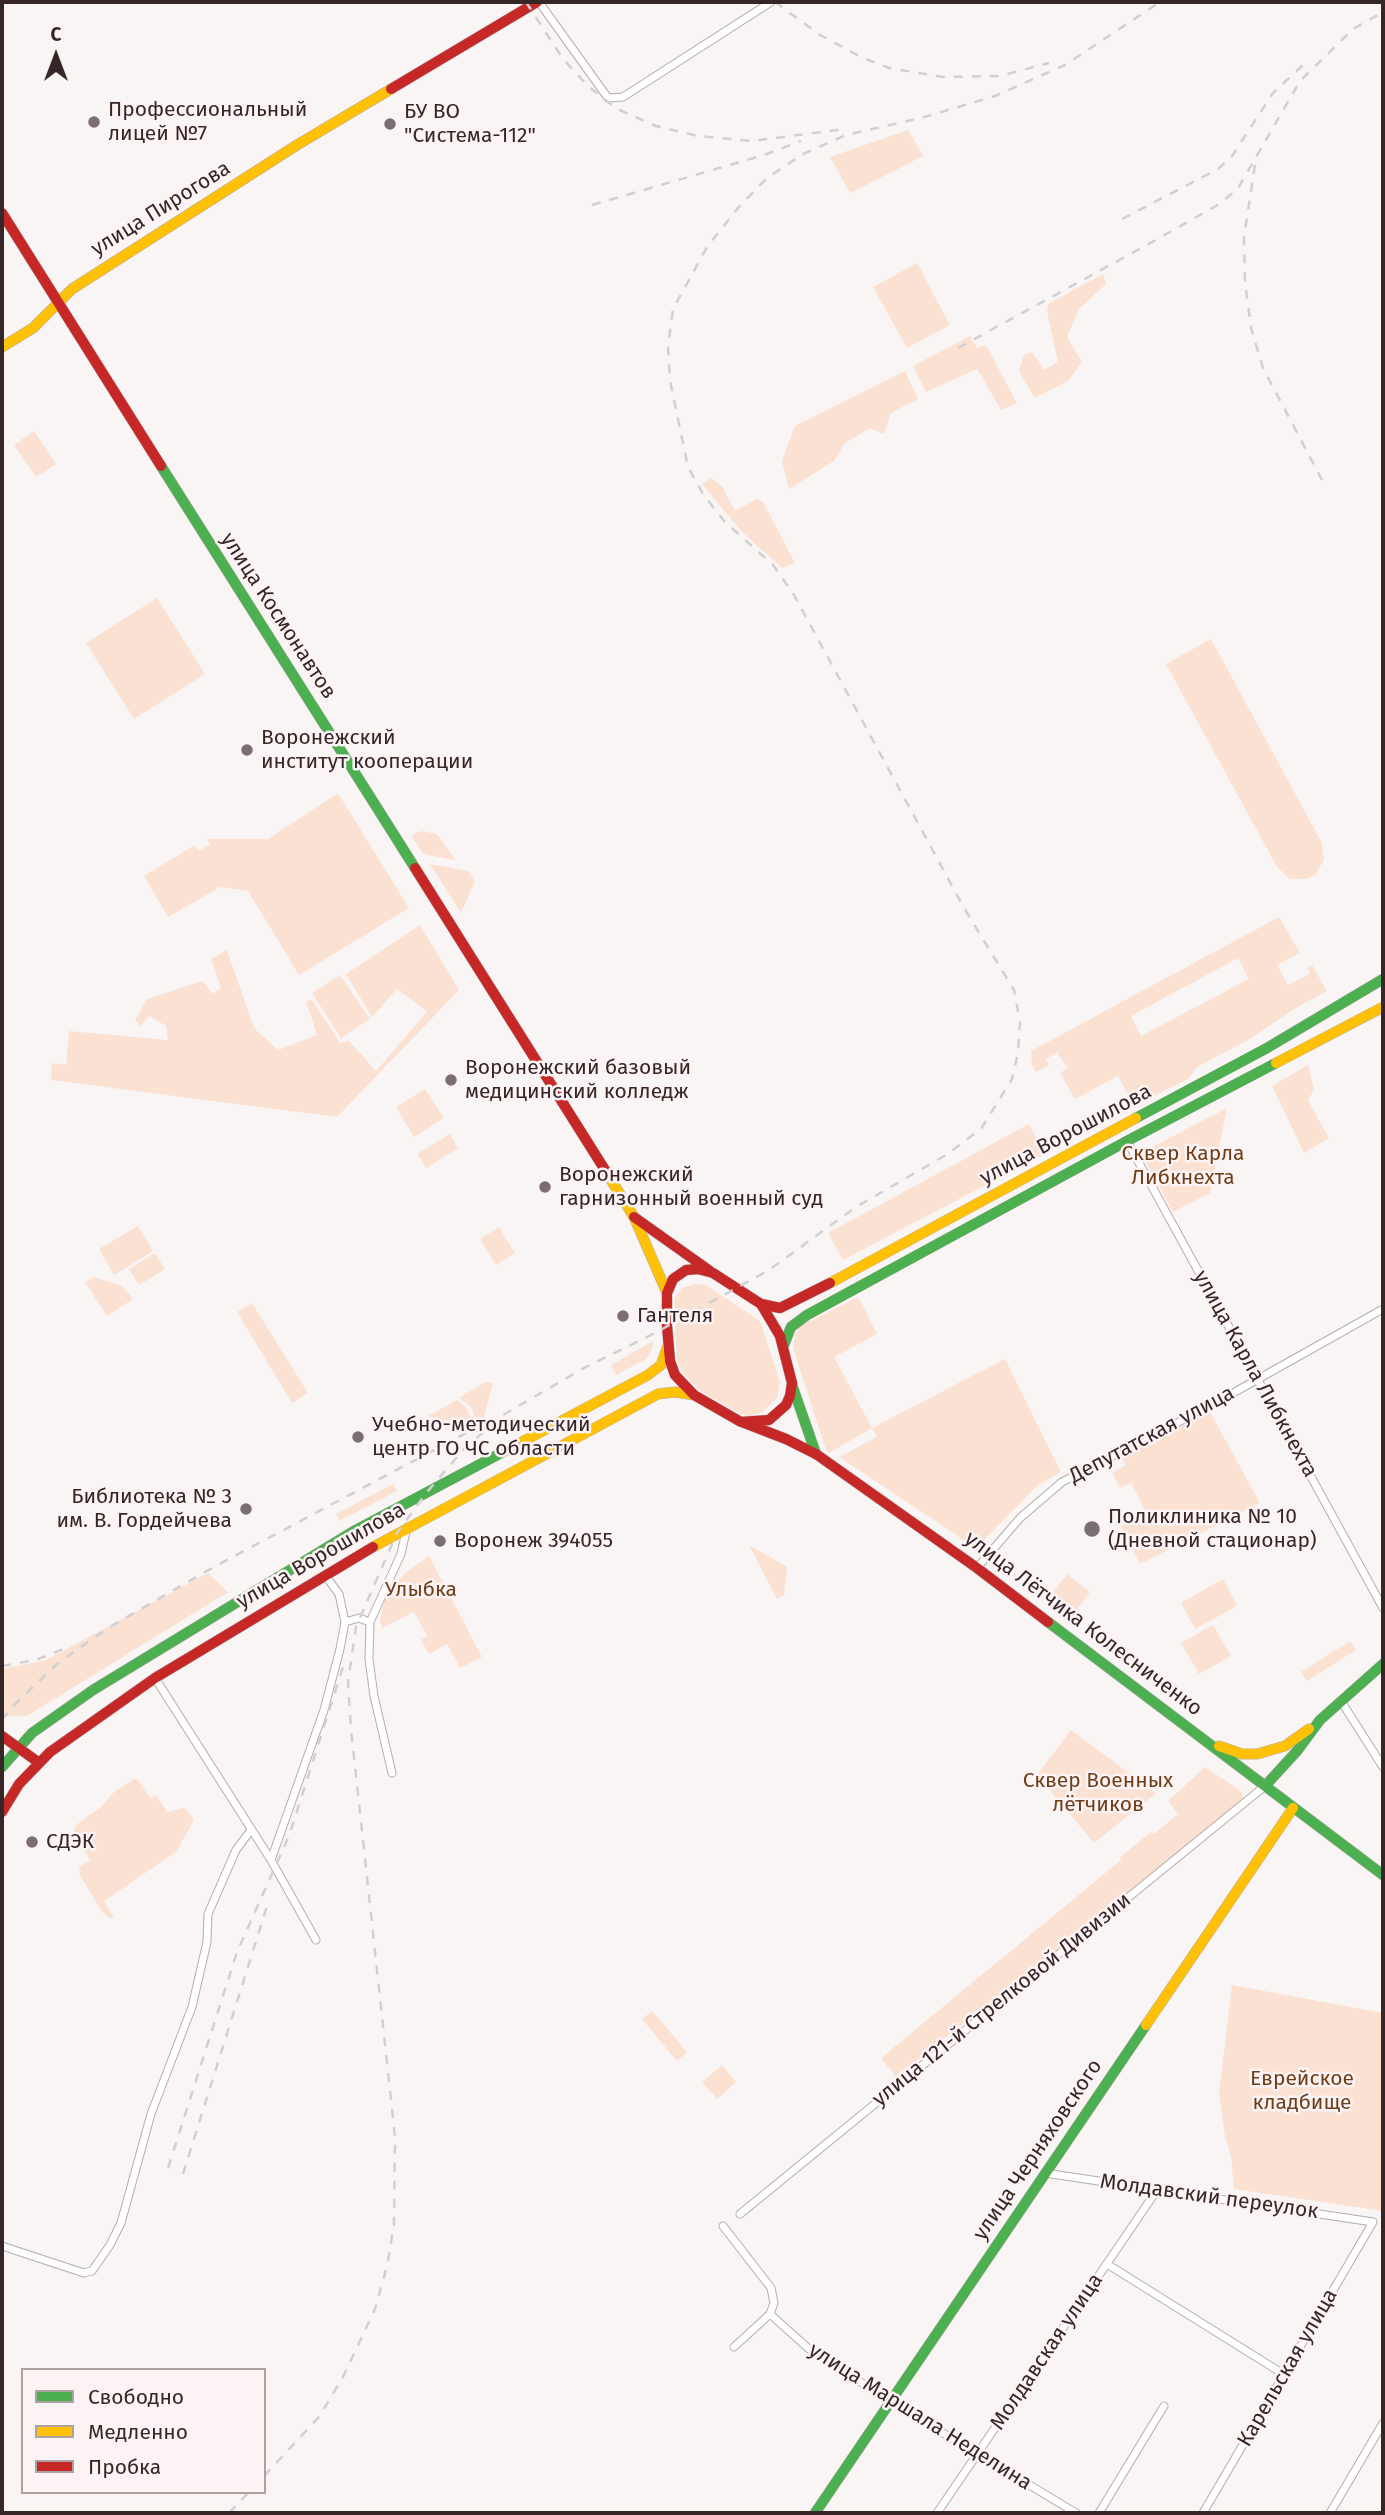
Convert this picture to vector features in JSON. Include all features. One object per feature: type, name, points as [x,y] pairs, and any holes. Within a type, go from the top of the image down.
[{"type":"main road","name":"улица Пирогова","points":[[2,347],[33,328],[72,289],[281,155],[538,2]]},
{"type":"main road","name":"улица Космонавтов","points":[[2,213],[634,1217],[667,1293]]},
{"type":"main road","name":"улица Ворошилова","points":[[761,1304],[780,1308],[790,1305],[1267,1048],[1383,979]]},
{"type":"main road","name":"улица Ворошилова","points":[[783,1348],[791,1327],[807,1315],[1127,1141],[1383,1007]]},
{"type":"main road","name":"улица Космонавтов","points":[[634,1217],[713,1273]]},
{"type":"main road","points":[[667,1293],[673,1279],[686,1270],[698,1269],[713,1273],[761,1304],[775,1325],[816,1454]]},
{"type":"main road","name":"улица Ворошилова","points":[[667,1293],[668,1346],[675,1375],[694,1395],[741,1422]]},
{"type":"main road","name":"улица Ворошилова","points":[[2,1767],[17,1748],[41,1727],[93,1690],[354,1531],[648,1375],[660,1365],[668,1346]]},
{"type":"main road","points":[[741,1422],[769,1420],[779,1414],[786,1405],[792,1383]]},
{"type":"main road","name":"улица Ворошилова","points":[[2,1812],[19,1784],[38,1762],[156,1678],[325,1575],[407,1527],[658,1394],[675,1392],[694,1395]]},
{"type":"main road","name":"улица Лётчика Колесниченко","points":[[741,1422],[816,1454],[977,1567],[1383,1875]]},
{"type":"main road","points":[[1206,1741],[1242,1754],[1257,1754],[1285,1746],[1320,1720],[1383,1664]]},
{"type":"main road","points":[[1265,1786],[1297,1751],[1320,1720]]},
{"type":"main road","points":[[2,1736],[38,1762]]},
{"type":"main road","name":"улица Черняховского","points":[[815,2513],[1293,1808]]},
{"type":"street","points":[[538,2],[608,98],[623,97],[771,2]]},
{"type":"street","name":"улица Карла Либкнехта","points":[[1127,1141],[1383,1608]]},
{"type":"street","name":"Депутатская улица","points":[[977,1567],[1020,1517],[1062,1482],[1210,1406],[1383,1309]]},
{"type":"street","points":[[392,1773],[374,1696],[369,1659],[370,1622],[401,1554],[407,1527]]},
{"type":"street","points":[[271,1860],[324,1710],[341,1649],[345,1622],[338,1594],[325,1575]]},
{"type":"street","points":[[345,1622],[359,1618],[370,1622]]},
{"type":"street","points":[[156,1678],[271,1860],[316,1940]]},
{"type":"street","points":[[1341,1701],[1383,1767]]},
{"type":"street","name":"улица 121-й Стрелковой Дивизии","points":[[740,2214],[1265,1786]]},
{"type":"street","points":[[2,2246],[85,2273],[92,2271],[110,2245],[121,2222],[151,2114],[192,2007],[207,1942],[208,1914],[236,1850],[251,1830]]},
{"type":"street","name":"Молдавский переулок","points":[[1045,2173],[1373,2222]]},
{"type":"street","name":"Молдавская улица","points":[[937,2513],[1157,2190]]},
{"type":"street","name":"Карельская улица","points":[[1203,2513],[1373,2222]]},
{"type":"street","points":[[723,2226],[771,2288],[774,2303],[770,2314],[734,2347]]},
{"type":"street","points":[[1107,2264],[1285,2375]]},
{"type":"street","name":"улица Маршала Неделина","points":[[770,2314],[809,2349],[1076,2513]]},
{"type":"street","points":[[1099,2513],[1164,2406]]},
{"type":"street","points":[[1330,2513],[1383,2423]]},
{"type":"green space","points":[[908,130],[923,156],[850,193],[830,157]]},
{"type":"green space","points":[[917,263],[950,325],[907,348],[873,287]]},
{"type":"green space","points":[[1103,274],[1106,284],[1079,309],[1067,337],[1082,362],[1068,381],[1035,398],[1019,371],[1024,355],[1032,352],[1044,370],[1058,362],[1047,312],[1048,304]]},
{"type":"green space","points":[[970,336],[977,348],[986,345],[1017,403],[1001,410],[977,369],[926,392],[913,366]]},
{"type":"green space","points":[[905,371],[918,399],[891,413],[884,434],[870,428],[845,443],[834,461],[789,489],[782,461],[795,426]]},
{"type":"green space","points":[[34,431],[56,464],[36,477],[14,445]]},
{"type":"green space","points":[[711,478],[722,486],[735,511],[757,499],[763,502],[795,563],[782,568],[742,532],[702,484]]},
{"type":"green space","points":[[157,598],[205,674],[134,719],[86,643]]},
{"type":"green space","points":[[1211,639],[1322,843],[1324,860],[1315,875],[1307,879],[1290,879],[1277,867],[1166,664]]},
{"type":"green space","points":[[338,793],[409,908],[299,975],[248,891],[220,887],[168,917],[144,876],[195,845],[198,851],[210,845],[207,839],[268,839]]},
{"type":"green space","points":[[422,831],[436,834],[455,860],[423,854],[411,835]]},
{"type":"green space","points":[[430,864],[468,871],[475,881],[461,913]]},
{"type":"green space","points":[[1279,917],[1300,953],[1277,965],[1288,985],[1310,974],[1307,968],[1312,965],[1327,991],[1248,1040],[1197,1067],[1188,1079],[1134,1106],[1118,1076],[1075,1099],[1060,1073],[1067,1068],[1057,1052],[1046,1059],[1049,1065],[1036,1072],[1032,1065],[1031,1051]],"holes":[[[1238,958],[1249,979],[1141,1036],[1131,1016]]]},
{"type":"green space","points":[[420,925],[459,990],[337,1117],[51,1080],[52,1063],[66,1065],[69,1031],[168,1040],[166,1026],[149,1016],[141,1026],[135,1020],[147,999],[202,981],[213,994],[221,988],[211,959],[227,950],[254,1028],[278,1050],[317,1035],[306,1001],[312,1000],[340,1043],[349,1041],[376,1071],[427,1012],[397,989],[372,1017],[346,974]]},
{"type":"green space","points":[[340,975],[370,1019],[341,1038],[312,993]]},
{"type":"green space","points":[[1308,1065],[1314,1089],[1308,1101],[1329,1138],[1304,1153],[1272,1086]]},
{"type":"green space","points":[[425,1089],[444,1118],[414,1137],[396,1107]]},
{"type":"green space","name":"Сквер Карла Либкнехта","points":[[1227,1108],[1210,1193],[1173,1212],[1141,1153]]},
{"type":"green space","points":[[1029,1124],[1044,1152],[1043,1155],[843,1260],[828,1233]]},
{"type":"green space","points":[[450,1134],[458,1148],[426,1168],[417,1154]]},
{"type":"green space","points":[[138,1226],[153,1251],[114,1275],[99,1249]]},
{"type":"green space","points":[[499,1227],[515,1253],[496,1265],[480,1239]]},
{"type":"green space","points":[[155,1253],[165,1269],[139,1285],[129,1269]]},
{"type":"green space","points":[[94,1277],[122,1286],[133,1299],[107,1316],[85,1282]]},
{"type":"green space","points":[[695,1284],[706,1285],[760,1321],[780,1382],[777,1398],[761,1413],[747,1416],[700,1391],[684,1374],[677,1361],[674,1299],[682,1288]]},
{"type":"green space","points":[[858,1297],[877,1334],[834,1357],[872,1428],[829,1453],[793,1348],[795,1335],[800,1326]]},
{"type":"green space","points":[[252,1303],[308,1393],[292,1403],[237,1312]]},
{"type":"green space","points":[[653,1341],[652,1350],[646,1359],[616,1375],[611,1365]]},
{"type":"green space","points":[[1005,1359],[1061,1472],[1038,1485],[976,1548],[839,1457],[877,1437],[872,1428]]},
{"type":"green space","points":[[485,1382],[493,1383],[484,1417],[477,1422],[471,1407],[459,1398]]},
{"type":"green space","points":[[457,1400],[465,1406],[474,1422],[441,1420],[428,1416]]},
{"type":"green space","points":[[1210,1412],[1260,1503],[1140,1564],[1121,1526],[1137,1518],[1140,1524],[1150,1519],[1131,1483],[1120,1488],[1112,1473],[1126,1465],[1121,1457]]},
{"type":"green space","points":[[393,1484],[397,1491],[339,1521],[336,1514]]},
{"type":"green space","points":[[749,1545],[787,1567],[784,1595],[777,1599]]},
{"type":"green space","name":"Улыбка","points":[[429,1556],[482,1657],[460,1668],[447,1644],[429,1654],[421,1640],[427,1636],[414,1612],[382,1628],[380,1621],[386,1594],[406,1572]]},
{"type":"green space","points":[[208,1573],[228,1592],[27,1716],[2,1716],[2,1669],[46,1660]]},
{"type":"green space","points":[[1067,1574],[1090,1592],[1075,1612],[1052,1594]]},
{"type":"green space","points":[[1223,1579],[1237,1606],[1195,1629],[1181,1603]]},
{"type":"green space","points":[[1213,1625],[1231,1656],[1199,1674],[1181,1643]]},
{"type":"green space","points":[[1350,1641],[1356,1650],[1307,1681],[1301,1672]]},
{"type":"green space","name":"Сквер Военных лётчиков","points":[[1071,1730],[1156,1793],[1094,1843],[1037,1775]]},
{"type":"green space","points":[[1205,1767],[1241,1791],[1241,1802],[896,2077],[881,2058],[1121,1860],[1120,1857],[1178,1814],[1168,1801]]},
{"type":"green space","points":[[134,1779],[138,1780],[150,1798],[156,1795],[167,1812],[184,1808],[193,1818],[193,1822],[176,1852],[104,1901],[114,1918],[111,1919],[102,1912],[80,1875],[79,1867],[90,1860],[74,1831],[76,1825],[101,1807],[114,1792]]},
{"type":"green space","name":"Еврейское кладбище","points":[[1232,1985],[1383,2013],[1383,2211],[1234,2189],[1231,2156],[1219,2094]]},
{"type":"green space","points":[[652,2011],[687,2052],[677,2061],[642,2019]]},
{"type":"green space","points":[[722,2065],[736,2082],[717,2099],[702,2082]]},
{"type":"railway","points":[[526,2],[563,59],[588,86],[617,109],[656,126],[698,136],[752,141],[845,129]]},
{"type":"railway","points":[[775,2],[820,35],[861,57],[889,68],[943,77],[1000,76],[1049,63]]},
{"type":"railway","points":[[266,2474],[319,2417],[343,2377],[375,2309],[387,2266],[394,2225],[395,2137],[348,1682],[356,1627],[397,1533],[427,1492],[464,1449],[503,1415],[584,1368],[655,1333],[769,1270],[856,1207],[946,1155],[981,1129],[1012,1079],[1018,1053],[1020,1022],[1014,990],[964,908],[794,595],[773,565],[724,521],[703,494],[688,467],[670,381],[668,347],[673,309],[707,247],[738,208],[767,178],[803,154],[846,135],[921,118],[995,96],[1065,65],[1160,2]]},
{"type":"railway","points":[[958,348],[1216,206],[1237,190],[1300,81],[1353,29],[1383,12]]},
{"type":"railway","points":[[1122,219],[1218,169],[1232,156],[1273,93],[1304,64]]},
{"type":"railway","points":[[592,205],[764,155],[801,141]]},
{"type":"railway","points":[[1255,165],[1244,237],[1245,282],[1251,328],[1263,368],[1322,480]]},
{"type":"railway","points":[[2,1720],[58,1663],[108,1628],[212,1568],[483,1424]]},
{"type":"railway","points":[[2,1666],[36,1660],[71,1646]]},
{"type":"railway","points":[[168,2168],[237,1952],[289,1836],[343,1667]]},
{"type":"railway","points":[[183,2174],[268,1903]]},
{"type":"railway","points":[[229,2513],[247,2494]]},
{"type":"traffic: fast","points":[[161,466],[415,868]]},
{"type":"traffic: fast","points":[[1136,1118],[1267,1048],[1383,979]]},
{"type":"traffic: fast","points":[[784,1345],[791,1327],[807,1315],[1276,1063]]},
{"type":"traffic: fast","points":[[792,1385],[816,1454]]},
{"type":"traffic: fast","points":[[2,1767],[32,1733],[93,1690],[354,1531],[503,1452]]},
{"type":"traffic: fast","points":[[1048,1622],[1383,1875]]},
{"type":"traffic: fast","points":[[1265,1786],[1297,1751],[1320,1720],[1383,1664]]},
{"type":"traffic: fast","points":[[815,2513],[1146,2025]]},
{"type":"traffic: slow","points":[[2,347],[33,328],[72,289],[297,145],[391,89]]},
{"type":"traffic: slow","points":[[1276,1063],[1383,1007]]},
{"type":"traffic: slow","points":[[830,1283],[1136,1118]]},
{"type":"traffic: slow","points":[[605,1170],[634,1217],[667,1293]]},
{"type":"traffic: slow","points":[[503,1452],[648,1375],[661,1365],[667,1348]]},
{"type":"traffic: slow","points":[[373,1547],[658,1394],[675,1392],[694,1395]]},
{"type":"traffic: slow","points":[[1219,1746],[1242,1754],[1257,1754],[1285,1746],[1309,1729]]},
{"type":"traffic: slow","points":[[1146,2025],[1293,1808]]},
{"type":"traffic: jam","points":[[391,89],[537,2]]},
{"type":"traffic: jam","points":[[2,213],[161,466]]},
{"type":"traffic: jam","points":[[415,868],[605,1170]]},
{"type":"traffic: jam","points":[[634,1217],[710,1271]]},
{"type":"traffic: jam","points":[[761,1304],[780,1336],[792,1383],[790,1396],[786,1405],[769,1420],[741,1422],[694,1395],[675,1375],[670,1361],[667,1326],[667,1293],[673,1279],[686,1270],[698,1269],[713,1273],[761,1304],[780,1308],[830,1283]]},
{"type":"traffic: jam","points":[[742,1422],[816,1454],[1048,1622]]},
{"type":"traffic: jam","points":[[2,1812],[19,1784],[50,1752],[155,1678],[373,1547]]},
{"type":"traffic: jam","points":[[2,1736],[38,1762]]},
{"type":"place","name":"Профессиональный лицей №7","points":[[94,122]]},
{"type":"place","name":"БУ ВО \"Система-112\"","points":[[390,124]]},
{"type":"place","name":"Воронежский институт кооперации","points":[[247,750]]},
{"type":"place","name":"Воронежский базовый медицинский колледж","points":[[451,1080]]},
{"type":"place","name":"Воронежский гарнизонный военный суд","points":[[545,1187]]},
{"type":"place","name":"Гантеля","points":[[623,1316]]},
{"type":"place","name":"Учебно-методический центр ГО ЧС области","points":[[358,1437]]},
{"type":"place","name":"Библиотека № 3 им. В. Гордейчева","points":[[246,1509]]},
{"type":"place","name":"Поликлиника № 10 (Дневной стационар)","points":[[1092,1529]]},
{"type":"place","name":"Воронеж 394055","points":[[440,1541]]},
{"type":"place","name":"СДЭК","points":[[32,1842]]}]
